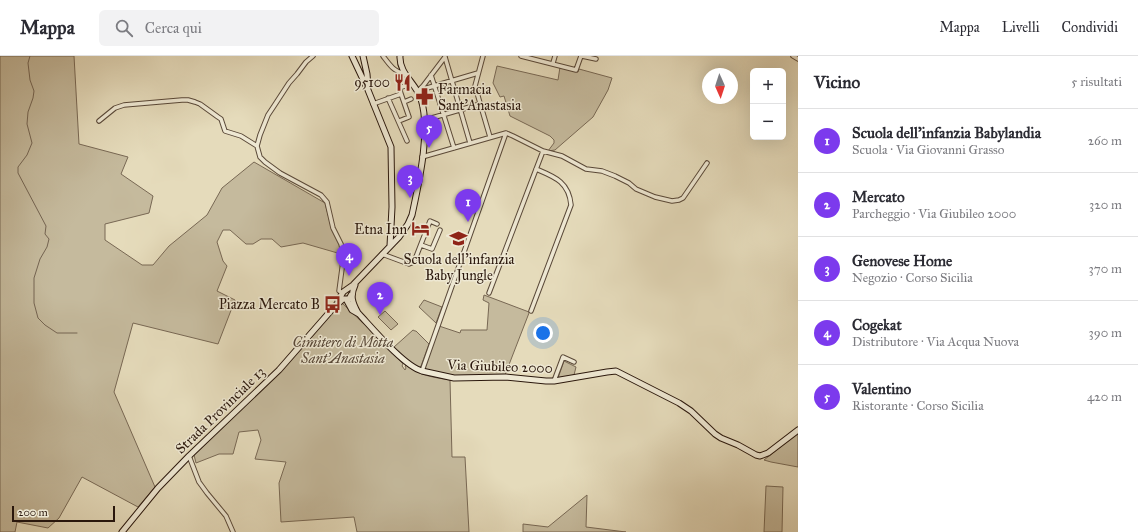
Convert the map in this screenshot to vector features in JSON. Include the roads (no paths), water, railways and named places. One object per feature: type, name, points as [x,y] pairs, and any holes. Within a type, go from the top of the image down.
[{"type":"street","points":[[313,56],[306,62],[298,74],[289,83],[268,115],[257,146],[260,157],[264,162],[299,185],[321,195],[328,202],[333,228],[341,244],[343,252],[344,294]]},
{"type":"street","points":[[352,56],[389,140],[392,152],[390,246]]},
{"type":"street","points":[[363,56],[367,74],[368,90]]},
{"type":"street","points":[[383,56],[393,68],[398,72],[404,73]]},
{"type":"street","points":[[330,311],[337,297],[344,294],[390,246],[404,230],[410,219],[422,157],[425,120],[421,99],[401,67],[400,56]]},
{"type":"street","points":[[482,56],[475,86],[490,137]]},
{"type":"street","points":[[521,56],[576,70],[582,56],[596,59]]},
{"type":"street","points":[[553,63],[555,56]]},
{"type":"street","points":[[793,56],[798,59]]},
{"type":"street","points":[[417,91],[424,86],[445,57]]},
{"type":"street","points":[[445,57],[470,143]]},
{"type":"street","points":[[362,78],[364,78],[367,74]]},
{"type":"street","points":[[417,91],[478,74]]},
{"type":"street","points":[[431,75],[454,148]]},
{"type":"street","points":[[399,121],[409,117],[399,88],[405,86]]},
{"type":"street","points":[[373,104],[401,94]]},
{"type":"street","points":[[388,98],[407,141]]},
{"type":"street","points":[[404,102],[411,99]]},
{"type":"street","points":[[99,121],[115,108],[124,105],[188,100],[200,104],[218,116],[221,119],[225,132],[241,136],[257,146]]},
{"type":"street","points":[[425,120],[480,104]]},
{"type":"street","points":[[422,157],[506,133],[543,151],[562,156],[586,169],[602,171],[615,176],[649,195],[672,201],[683,198],[707,163]]},
{"type":"street","points":[[422,371],[506,133]]},
{"type":"street","points":[[489,293],[543,151]]},
{"type":"street","points":[[532,311],[571,206],[568,192],[559,180],[536,169]]},
{"type":"street","points":[[382,254],[409,264],[412,263],[430,222],[437,224]]},
{"type":"street","points":[[421,245],[432,249],[440,230]]},
{"type":"street","points":[[344,294],[350,298],[358,280]]},
{"type":"street","name":"Via Giubileo 2000","points":[[344,294],[352,310],[359,314],[408,363],[418,370],[454,378],[506,377],[546,381],[616,371],[679,403],[691,411],[710,430],[721,438],[731,441],[760,456],[768,453],[798,430]]},
{"type":"street","name":"Strada Provinciale 13","points":[[122,532],[158,488],[189,456],[279,370],[344,294]]},
{"type":"street","points":[[351,294],[354,306],[359,314]]},
{"type":"street","points":[[554,381],[563,357],[574,362]]},
{"type":"street","points":[[189,456],[199,482],[223,513],[233,532]]},
{"type":"waterway","points":[[30,56],[28,63],[30,80],[34,91],[28,112],[27,124],[32,143],[27,155],[18,167],[18,173],[46,226],[45,234],[49,239],[47,247],[40,259],[34,278],[34,303],[38,318],[45,325],[57,333],[77,333]]},
{"type":"place","name":"95100","points":[[403,82]]},
{"type":"place","name":"Farmacia Sant'Anastasia","points":[[425,97]]},
{"type":"place","name":"Valentino","points":[[429,148]]},
{"type":"place","name":"Genovese Home","points":[[410,198]]},
{"type":"place","name":"Scuola dell'infanzia Babylandia","points":[[468,222]]},
{"type":"place","name":"Etna Inn","points":[[420,229]]},
{"type":"place","name":"Scuola dell'infanzia Baby Jungle","points":[[459,239]]},
{"type":"place","name":"Cogekat","points":[[349,276]]},
{"type":"place","name":"Piazza Mercato B","points":[[333,304]]},
{"type":"place","name":"Mercato","points":[[380,315]]},
{"type":"park label","name":"Cimitero di Motta Sant'Anastasia","points":[[343,350]]}]
